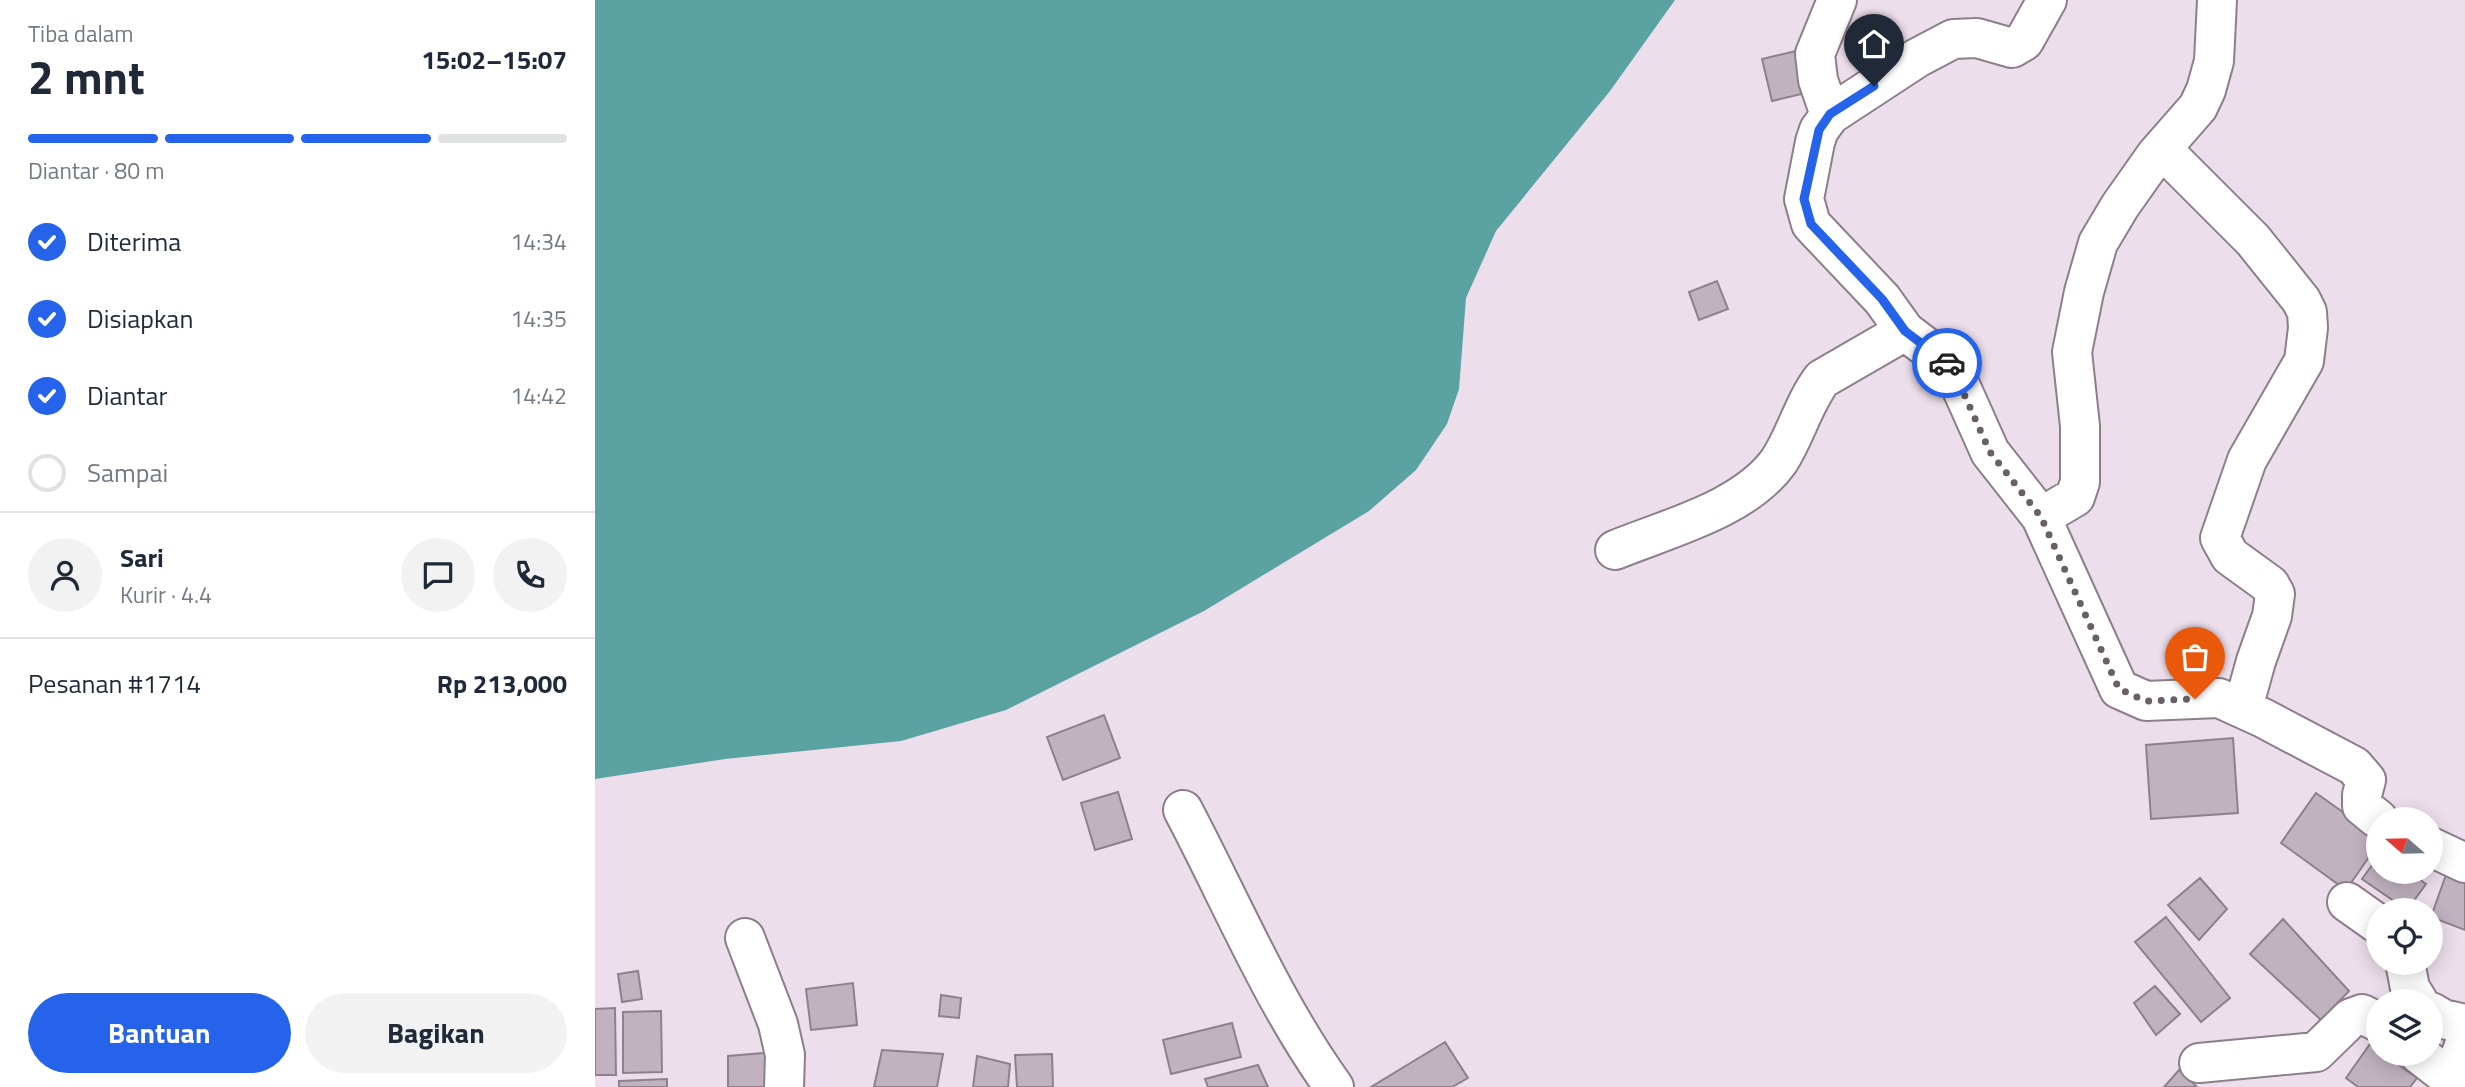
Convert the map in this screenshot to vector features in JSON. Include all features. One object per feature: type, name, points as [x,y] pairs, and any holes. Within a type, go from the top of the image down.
[{"type":"street","points":[[1830,114],[1818,80],[1815,54],[1837,0]]},
{"type":"street","points":[[2047,0],[2024,41],[2012,48],[1977,38],[1953,39],[1917,58],[1830,114],[1819,130],[1812,155],[1804,199],[1806,214],[1811,224],[1882,299],[1905,331],[1952,367],[1990,452],[2041,517],[2119,689],[2146,701],[2219,698],[2243,708],[2354,766],[2365,780],[2362,806],[2366,809]]},
{"type":"street","points":[[2041,517],[2075,497],[2080,482],[2080,426],[2072,352],[2084,292],[2098,243],[2120,206],[2162,149],[2199,107],[2214,61],[2217,0]]},
{"type":"street","points":[[2162,149],[2253,240],[2301,300],[2307,312],[2308,336],[2304,361],[2247,460],[2220,538],[2230,556],[2270,585],[2275,594],[2272,616],[2243,708]]},
{"type":"street","points":[[1615,550],[1728,505],[1767,477],[1781,457],[1813,391],[1822,379],[1905,331]]},
{"type":"street","points":[[1183,810],[1220,880],[1255,958],[1296,1031],[1334,1087]]},
{"type":"street","points":[[2443,852],[2465,863]]},
{"type":"street","points":[[2347,902],[2366,916]]},
{"type":"street","points":[[745,938],[779,1024],[785,1055],[784,1087]]},
{"type":"street","points":[[2199,1063],[2316,1052],[2351,1018],[2366,1016]]},
{"type":"street","points":[[2443,1018],[2465,1024]]},
{"type":"water","points":[[595,0],[1675,0],[1610,91],[1496,231],[1466,298],[1459,389],[1447,424],[1416,470],[1369,511],[1204,611],[1006,710],[901,741],[725,759],[595,779]]},
{"type":"building","points":[[1800,50],[1810,92],[1772,101],[1762,59]]},
{"type":"building","points":[[1717,281],[1728,309],[1699,320],[1689,292]]},
{"type":"building","points":[[1104,715],[1120,758],[1063,780],[1047,737]]},
{"type":"building","points":[[2233,738],[2238,813],[2151,819],[2146,745]]},
{"type":"building","points":[[1118,792],[1132,839],[1095,850],[1081,803]]},
{"type":"building","points":[[2316,793],[2366,828],[2366,861],[2346,890],[2281,843]]},
{"type":"building","points":[[2448,869],[2465,876],[2465,930],[2443,922],[2443,898],[2438,898]]},
{"type":"building","points":[[2200,878],[2227,909],[2199,940],[2168,905]]},
{"type":"building","points":[[2369,884],[2426,884],[2416,898],[2390,898]]},
{"type":"building","points":[[2166,917],[2230,998],[2201,1022],[2135,942]]},
{"type":"building","points":[[2283,919],[2349,991],[2321,1020],[2250,954]]},
{"type":"building","points":[[638,971],[642,999],[622,1002],[618,974]]},
{"type":"building","points":[[853,983],[857,1025],[811,1030],[806,989]]},
{"type":"building","points":[[2155,986],[2180,1014],[2156,1035],[2134,1003]]},
{"type":"building","points":[[941,995],[961,998],[959,1018],[939,1016]]},
{"type":"building","points":[[615,1008],[616,1075],[595,1075],[595,1009]]},
{"type":"building","points":[[661,1011],[662,1072],[623,1073],[623,1012]]},
{"type":"building","points":[[1232,1023],[1241,1057],[1171,1074],[1163,1040]]},
{"type":"building","points":[[1445,1042],[1468,1078],[1452,1087],[1371,1087]]},
{"type":"building","points":[[882,1050],[943,1054],[937,1087],[874,1087]]},
{"type":"building","points":[[2366,1050],[2366,1066],[2400,1066],[2417,1078],[2410,1087],[2358,1087],[2346,1078]]},
{"type":"building","points":[[776,1052],[776,1087],[728,1087],[728,1056]]},
{"type":"building","points":[[1052,1054],[1053,1087],[1017,1087],[1015,1055]]},
{"type":"building","points":[[977,1056],[1010,1064],[1008,1087],[973,1087]]},
{"type":"building","points":[[1258,1065],[1268,1087],[1208,1087],[1205,1079]]},
{"type":"building","points":[[2179,1070],[2196,1086],[2197,1087],[2164,1087]]},
{"type":"building","points":[[667,1079],[667,1087],[619,1087],[619,1081]]},
{"type":"way so far","points":[[1947,363],[1952,367],[1990,452],[2041,517],[2119,689],[2146,701],[2195,699]]},
{"type":"route","points":[[1874,86],[1830,114],[1819,130],[1804,199],[1806,214],[1811,224],[1882,299],[1905,331],[1947,363]]}]
